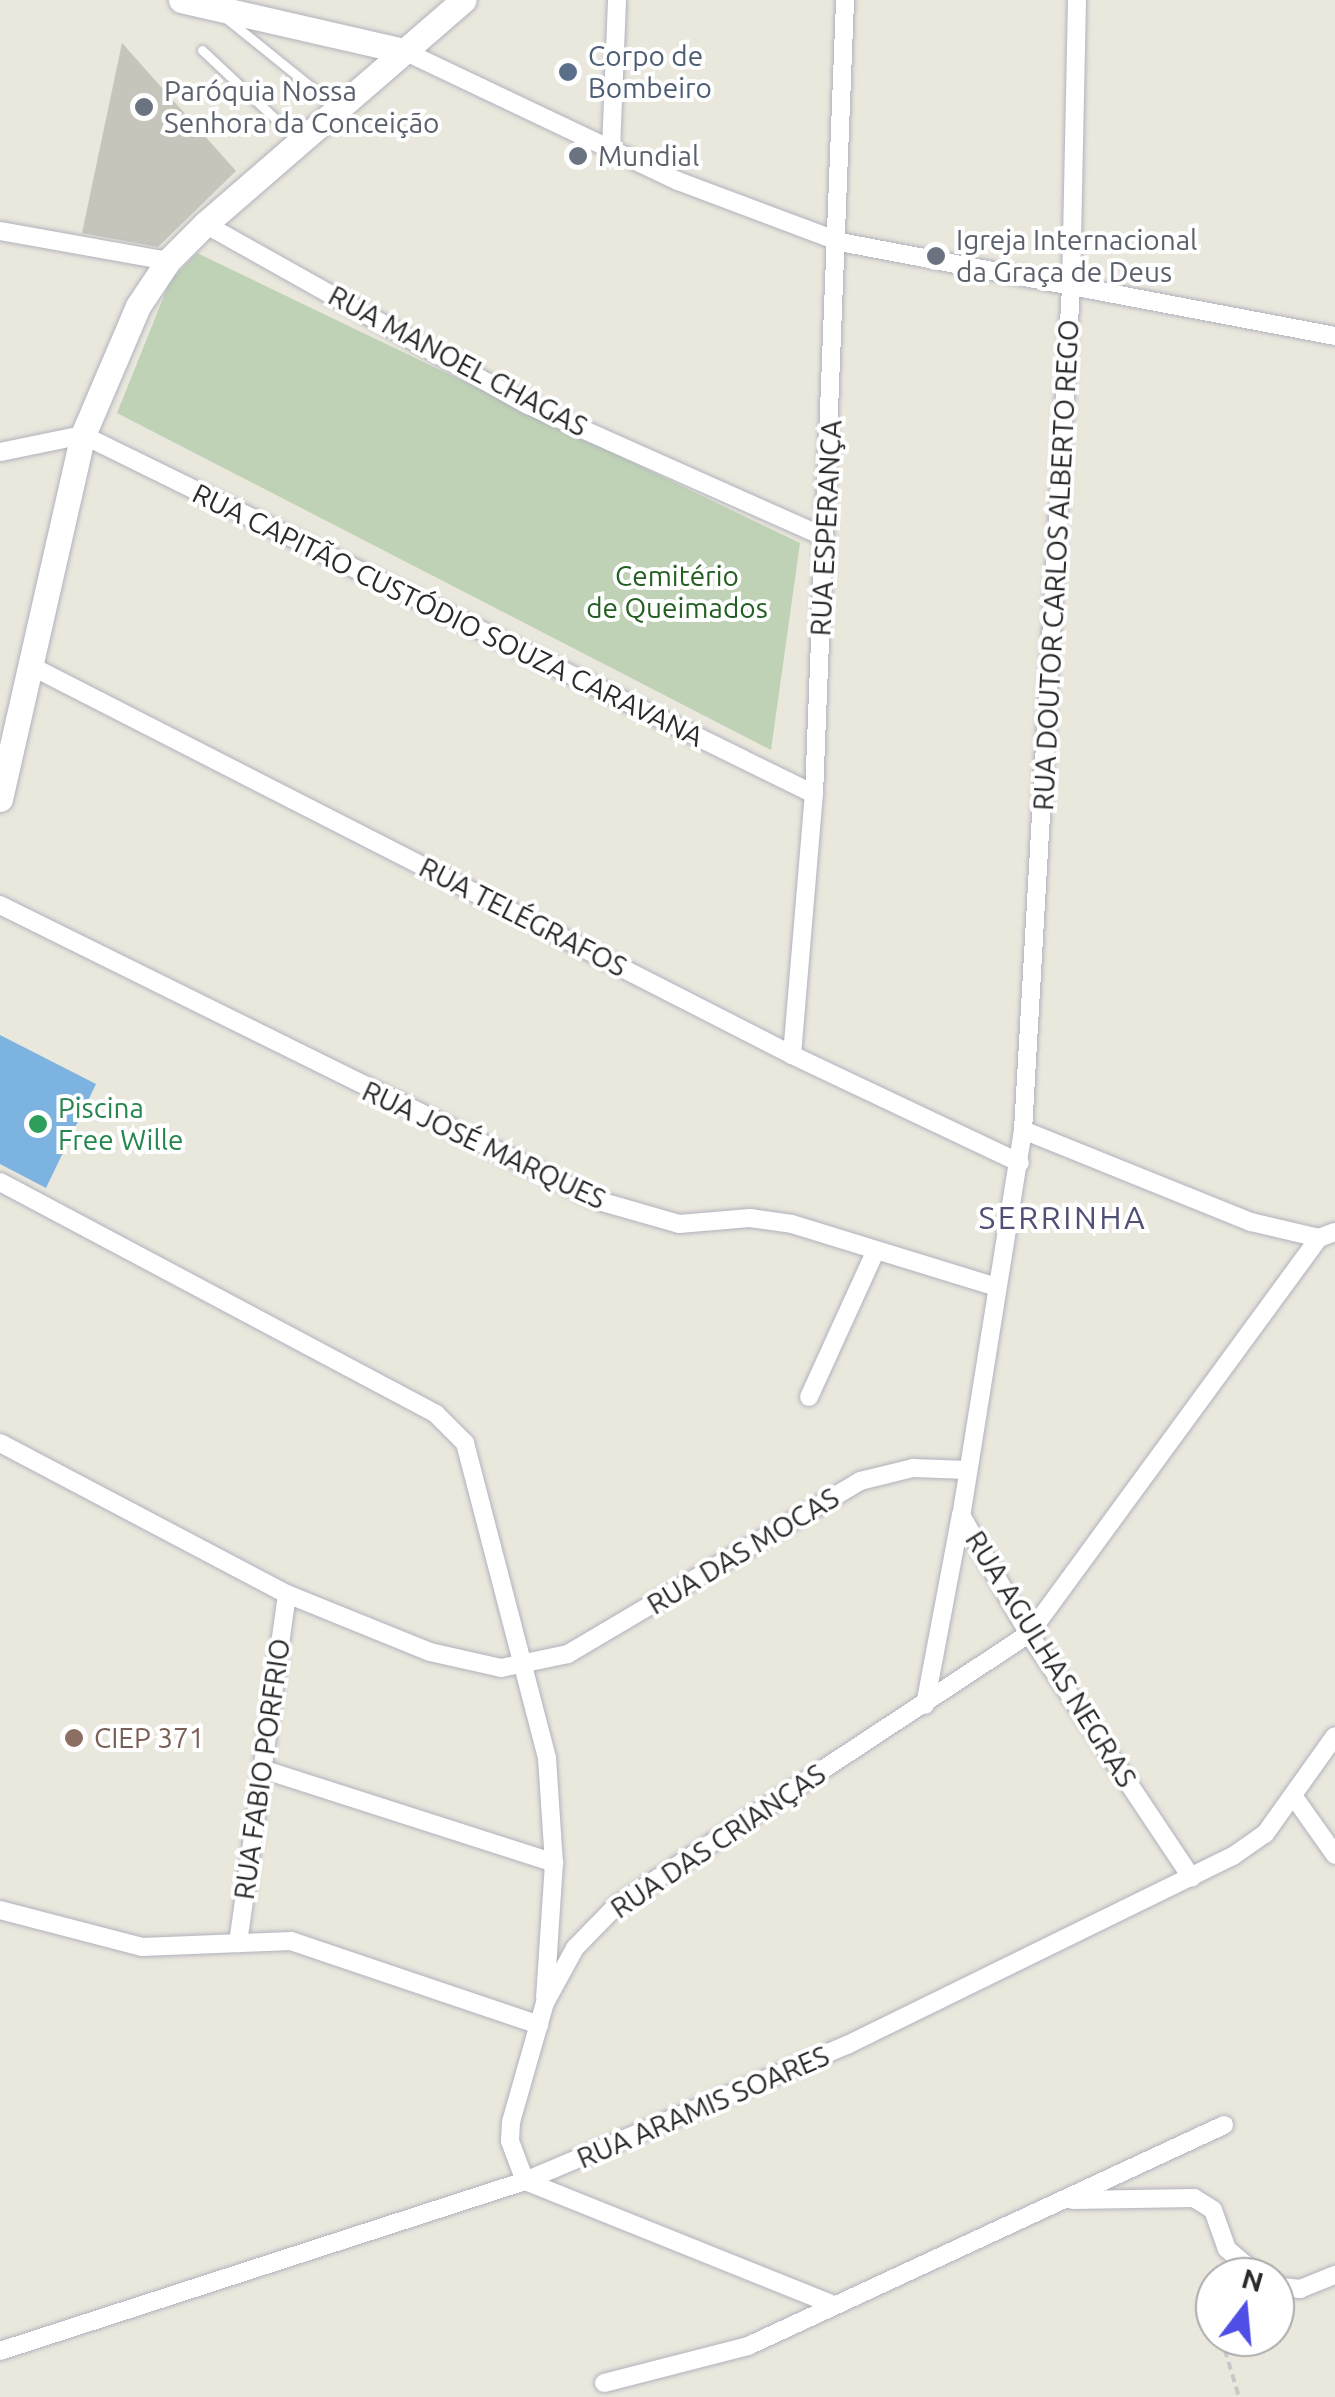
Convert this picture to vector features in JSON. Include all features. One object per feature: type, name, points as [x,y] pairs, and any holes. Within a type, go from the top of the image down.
[{"type":"main road","points":[[181,0],[404,51]]},
{"type":"main road","points":[[0,798],[83,435],[113,352],[168,261],[205,224],[464,0]]},
{"type":"street","points":[[611,150],[617,0]]},
{"type":"street","name":"RUA ESPERANÇA","points":[[792,1055],[814,794],[840,242],[845,0]]},
{"type":"street","name":"RUA DOUTOR CARLOS ALBERTO REGO","points":[[1024,1130],[1071,288],[1077,0]]},
{"type":"street","points":[[404,51],[611,150],[840,242],[1335,336]]},
{"type":"street","name":"RUA MANOEL CHAGAS","points":[[205,224],[528,405],[826,536]]},
{"type":"street","points":[[0,230],[168,261]]},
{"type":"street","points":[[0,452],[83,435]]},
{"type":"street","name":"RUA CAPITÃO CUSTÓDIO SOUZA CARAVANA","points":[[83,435],[814,794]]},
{"type":"street","name":"RUA TELÉGRAFOS","points":[[29,664],[792,1055],[1020,1163]]},
{"type":"street","name":"RUA JOSÉ MARQUES","points":[[0,905],[599,1201],[679,1224],[769,1220],[997,1287]]},
{"type":"street","points":[[1024,1130],[1176,1195],[1327,1235],[1029,1634]]},
{"type":"street","name":"RUA AGULHAS NEGRAS","points":[[1024,1130],[961,1515],[1029,1634],[1192,1878]]},
{"type":"street","points":[[0,1182],[452,1426],[475,1471],[547,1758],[554,1863],[544,2004]]},
{"type":"street","points":[[810,1397],[875,1252]]},
{"type":"street","points":[[0,1444],[287,1594],[430,1652],[470,1663],[527,1667]]},
{"type":"street","name":"RUA DAS MOCAS","points":[[527,1667],[606,1634],[860,1481],[913,1468],[968,1470]]},
{"type":"street","points":[[925,1705],[961,1515]]},
{"type":"street","name":"RUA FABIO PORFRIO","points":[[238,1943],[287,1594]]},
{"type":"street","name":"RUA DAS CRIANÇAS","points":[[524,2182],[515,2161],[511,2122],[544,2004],[575,1948],[616,1906],[1029,1634]]},
{"type":"street","name":"RUA ARAMIS SOARES","points":[[0,2351],[524,2182],[847,2045],[1192,1878],[1265,1834],[1335,1737]]},
{"type":"street","points":[[262,1768],[554,1863]]},
{"type":"street","points":[[1294,1797],[1335,1855]]},
{"type":"street","points":[[0,1910],[142,1947],[291,1941],[539,2025]]},
{"type":"street","points":[[604,2383],[717,2358],[829,2303],[1224,2125]]},
{"type":"street","points":[[524,2182],[829,2303]]},
{"type":"street","points":[[1061,2201],[1194,2198],[1213,2210],[1227,2249],[1236,2257]]},
{"type":"street","points":[[1295,2288],[1335,2275]]},
{"type":"lane","points":[[208,5],[290,64],[338,109]]},
{"type":"lane","points":[[202,50],[300,142]]},
{"type":"path","points":[[1227,2357],[1239,2397]]},
{"type":"green space","name":"Cemitério de Queimados","points":[[197,253],[800,543],[771,750],[117,413],[170,281]]},
{"type":"water","name":"Piscina Free Wille","points":[[0,1035],[96,1084],[46,1188],[0,1164]]},
{"type":"building","name":"Paróquia Nossa Senhora da Conceição","points":[[122,43],[236,171],[158,247],[82,233]]},
{"type":"place","name":"Corpo de Bombeiro","points":[[568,72]]},
{"type":"place","name":"Paróquia Nossa Senhora da Conceição","points":[[144,107]]},
{"type":"place","name":"Mundial","points":[[578,156]]},
{"type":"place","name":"Igreja Internacional da Graça de Deus","points":[[936,256]]},
{"type":"place","name":"Piscina Free Wille","points":[[38,1124]]},
{"type":"place","name":"CIEP 371","points":[[74,1738]]},
{"type":"district","name":"SERRINHA","points":[[1063,1217]]}]
